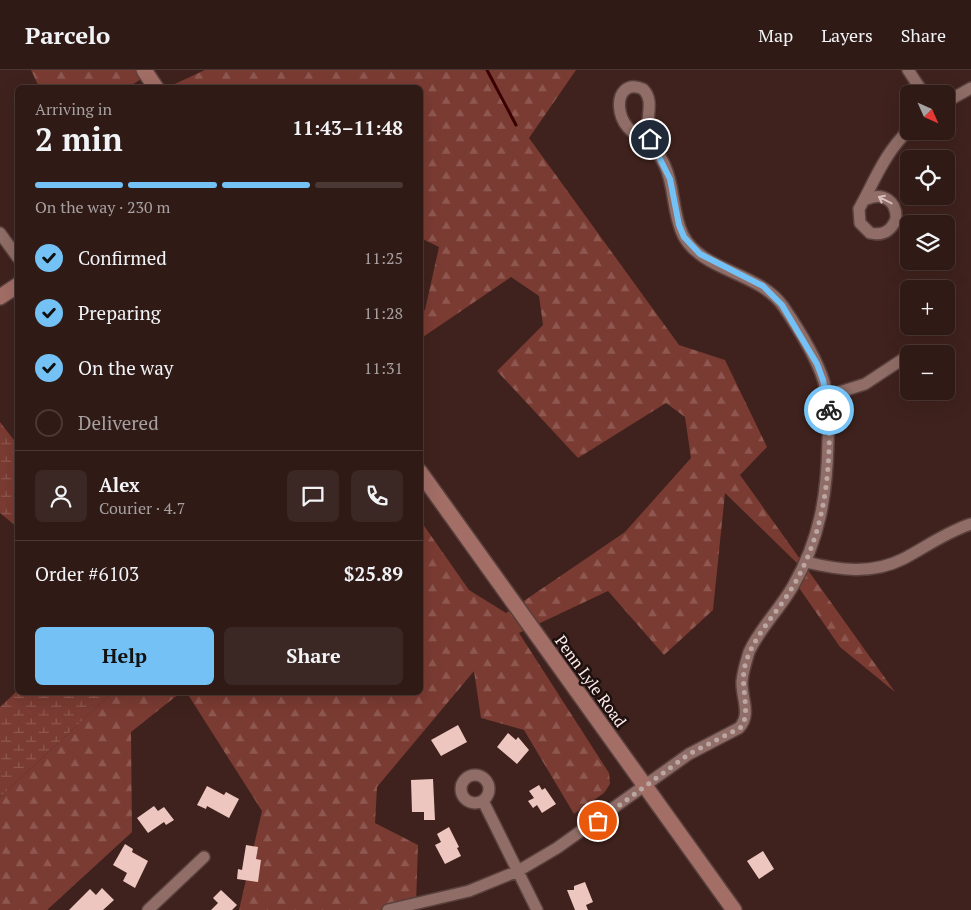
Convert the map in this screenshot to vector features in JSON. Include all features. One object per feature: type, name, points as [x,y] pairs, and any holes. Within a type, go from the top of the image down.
[{"type":"street","points":[[144,70],[154,85]]},
{"type":"street","points":[[908,70],[918,85]]},
{"type":"street","points":[[388,910],[469,891],[518,871],[557,848],[689,754],[740,728],[745,722],[746,714],[742,682],[745,664],[754,642],[793,587],[806,562],[821,518],[828,483],[829,412],[827,396],[817,364],[782,305],[774,295],[763,286],[700,254],[684,237],[679,225],[670,179],[650,139],[648,129],[650,99],[643,89],[632,86],[621,95],[619,106],[623,122],[636,135],[650,139]]},
{"type":"street","points":[[955,97],[971,88]]},
{"type":"street","points":[[867,199],[879,169],[901,140]]},
{"type":"street","points":[[0,233],[15,254]]},
{"type":"street","points":[[0,297],[15,287]]},
{"type":"street","points":[[827,396],[865,384],[900,361]]},
{"type":"street","name":"Penn Lyle Road","points":[[423,476],[734,910]]},
{"type":"street","points":[[806,562],[838,570],[854,570],[886,565],[902,559],[952,530],[971,524]]},
{"type":"street","points":[[483,801],[537,910]]},
{"type":"street","points":[[148,910],[204,858]]},
{"type":"green space","points":[[31,70],[139,70],[144,77],[132,85],[38,85]]},
{"type":"green space","points":[[205,70],[576,70],[529,138],[679,345],[725,360],[767,447],[740,475],[895,692],[840,647],[795,582],[802,568],[725,493],[713,610],[664,655],[608,591],[519,633],[609,773],[610,784],[604,793],[574,814],[524,730],[481,718],[474,671],[377,787],[375,823],[418,845],[416,904],[391,910],[239,910],[262,811],[188,695],[423,695],[423,524],[469,590],[506,613],[625,532],[691,458],[685,417],[666,403],[578,458],[497,371],[543,325],[539,296],[511,277],[423,337],[423,312],[425,310],[439,247],[423,239],[423,85],[172,85]]},
{"type":"green space","points":[[0,422],[15,441],[15,525],[0,513]]},
{"type":"green space","points":[[15,693],[15,695],[110,695],[0,797],[0,707]]},
{"type":"green space","points":[[110,695],[177,695],[131,732],[132,832],[47,910],[0,910],[0,797]]},
{"type":"building","points":[[458,725],[467,742],[441,756],[431,740]]},
{"type":"building","points":[[508,733],[516,740],[518,737],[529,750],[517,764],[497,747]]},
{"type":"building","points":[[433,779],[435,820],[424,820],[424,812],[412,812],[411,780]]},
{"type":"building","points":[[539,785],[542,790],[545,788],[556,804],[542,813],[537,805],[533,808],[528,801],[534,798],[529,791]]},
{"type":"building","points":[[207,786],[224,795],[226,792],[239,799],[229,818],[207,806],[206,809],[197,805]]},
{"type":"building","points":[[154,806],[158,811],[164,807],[174,820],[166,825],[164,822],[148,833],[137,818]]},
{"type":"building","points":[[449,827],[459,847],[457,848],[461,856],[445,864],[435,845],[441,842],[437,834]]},
{"type":"building","points":[[125,844],[133,849],[132,852],[148,861],[135,888],[123,881],[127,873],[113,865]]},
{"type":"building","points":[[246,845],[258,847],[256,859],[261,860],[258,882],[237,879],[238,869],[242,870]]},
{"type":"building","points":[[763,851],[774,869],[759,879],[747,861]]},
{"type":"building","points":[[585,882],[593,902],[586,905],[588,910],[575,910],[567,890],[574,890],[574,886]]},
{"type":"building","points":[[102,888],[114,900],[103,910],[69,910],[90,889],[96,895]]},
{"type":"building","points":[[221,890],[237,905],[232,910],[211,910],[218,903],[213,898]]},
{"type":"waterway","points":[[487,70],[516,125]]},
{"type":"way so far","points":[[598,821],[689,754],[740,728],[745,722],[746,714],[742,682],[750,650],[793,587],[806,562],[820,522],[828,483],[829,410]]},
{"type":"route","points":[[650,139],[670,179],[679,225],[684,237],[700,254],[763,286],[774,295],[782,305],[817,364],[823,380],[829,410]]}]
